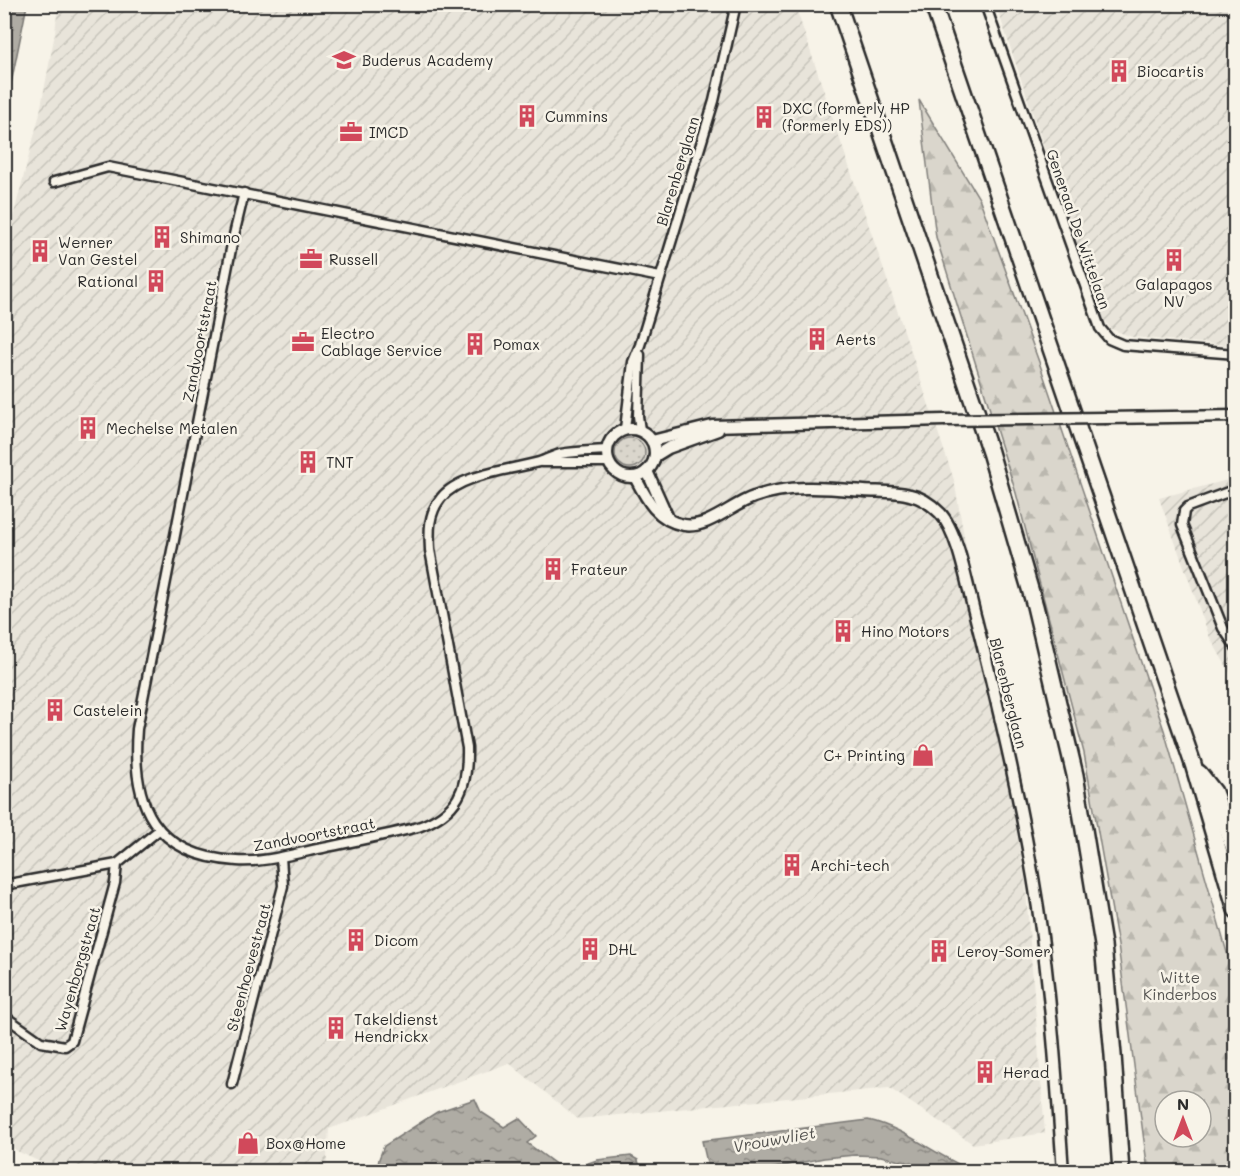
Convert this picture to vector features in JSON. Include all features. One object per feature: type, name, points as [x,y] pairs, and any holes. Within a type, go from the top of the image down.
[{"type":"highway","points":[[838,4],[990,452],[1035,606],[1074,775],[1103,945],[1121,1172]]},
{"type":"highway","points":[[933,4],[1193,764],[1236,910]]},
{"type":"highway","points":[[1193,764],[1214,792],[1231,831],[1236,854]]},
{"type":"street","name":"Blarenberglaan","points":[[625,429],[633,362],[714,100],[736,4]]},
{"type":"street","name":"Generaal De Wittelaan","points":[[985,4],[1100,328],[1109,339],[1123,345],[1236,354]]},
{"type":"street","points":[[54,182],[108,167],[660,277]]},
{"type":"street","name":"Zandvoortstraat","points":[[244,193],[226,273],[137,729],[135,757],[138,790],[159,830],[179,846],[201,856],[238,861],[280,857],[418,827],[441,816],[458,800],[468,769],[467,748],[430,550],[428,527],[433,509],[442,496],[455,487],[489,473],[538,462],[560,454],[606,450]]},
{"type":"street","name":"Blarenberglaan","points":[[640,345],[638,416],[640,430]]},
{"type":"street","points":[[652,441],[712,426],[1236,416]]},
{"type":"street","points":[[655,456],[652,441],[640,430],[625,429],[612,437],[606,450],[611,468],[622,476],[635,477],[647,471],[655,456],[668,448],[736,426]]},
{"type":"street","name":"Zandvoortstraat","points":[[538,462],[608,462]]},
{"type":"street","points":[[647,471],[668,518]]},
{"type":"street","name":"Blarenberglaan","points":[[635,477],[651,507],[659,515],[685,525],[695,525],[709,520],[751,497],[788,488],[820,488],[911,495],[930,504],[949,524],[996,696],[1033,883],[1056,1061],[1064,1172]]},
{"type":"street","points":[[1236,489],[1188,507],[1182,519],[1182,525],[1223,628],[1236,647]]},
{"type":"street","points":[[4,885],[117,864],[159,830]]},
{"type":"street","name":"Steenhoevestraat","points":[[232,1084],[283,886],[280,857]]},
{"type":"street","name":"Wayenborgstraat","points":[[4,1016],[41,1042],[65,1046],[72,1041],[115,883],[117,864]]},
{"type":"shaded area","points":[[58,5],[795,5],[954,480],[1025,879],[1045,1133],[973,1144],[889,1088],[578,1119],[509,1063],[329,1129],[326,1171],[59,1171],[17,1151],[5,1141],[5,248],[39,117]]},
{"type":"shaded area","points":[[996,5],[1235,5],[1235,346],[1132,337],[1111,329],[1100,313]]},
{"type":"shaded area","points":[[1235,478],[1235,681],[1210,638],[1159,498]]},
{"type":"green space","name":"Witte Kinderbos","points":[[919,100],[980,200],[1039,362],[1164,730],[1235,981],[1235,1171],[1148,1171],[1118,945],[1084,753],[1016,493],[936,237]]},
{"type":"green space","points":[[630,438],[641,442],[645,453],[641,464],[630,468],[619,464],[615,453],[619,442]]},
{"type":"water","points":[[4,5],[27,5],[5,113]]},
{"type":"water","points":[[475,1099],[481,1112],[504,1127],[519,1118],[536,1136],[527,1143],[557,1165],[574,1168],[597,1160],[631,1156],[638,1160],[641,1171],[377,1171],[384,1146],[437,1112]]},
{"type":"water","name":"Vrouwvliet","points":[[868,1120],[895,1129],[974,1171],[930,1171],[881,1156],[855,1155],[824,1158],[759,1171],[709,1171],[702,1141]]},
{"type":"place","name":"Buderus Academy","points":[[344,60]]},
{"type":"place","name":"Biocartis","points":[[1119,71]]},
{"type":"place","name":"Cummins","points":[[527,116]]},
{"type":"place","name":"DXC (formerly HP (formerly EDS))","points":[[764,117]]},
{"type":"place","name":"IMCD","points":[[351,132]]},
{"type":"place","name":"Shimano","points":[[162,237]]},
{"type":"place","name":"Werner Van Gestel","points":[[40,251]]},
{"type":"place","name":"Russell","points":[[311,259]]},
{"type":"place","name":"Galapagos NV","points":[[1174,260]]},
{"type":"place","name":"Rational","points":[[156,281]]},
{"type":"place","name":"Aerts","points":[[817,339]]},
{"type":"place","name":"Electro Cablage Service","points":[[303,342]]},
{"type":"place","name":"Pomax","points":[[475,344]]},
{"type":"place","name":"Mechelse Metalen","points":[[88,428]]},
{"type":"place","name":"TNT","points":[[308,462]]},
{"type":"place","name":"Frateur","points":[[553,569]]},
{"type":"place","name":"Hino Motors","points":[[843,631]]},
{"type":"place","name":"Castelein","points":[[55,710]]},
{"type":"place","name":"C+ Printing","points":[[923,755]]},
{"type":"place","name":"Archi-tech","points":[[792,865]]},
{"type":"place","name":"Dicom","points":[[356,940]]},
{"type":"place","name":"DHL","points":[[590,949]]},
{"type":"place","name":"Leroy-Somer","points":[[939,951]]},
{"type":"place","name":"Takeldienst Hendrickx","points":[[336,1028]]},
{"type":"place","name":"Herad","points":[[985,1072]]},
{"type":"place","name":"Box@Home","points":[[248,1143]]}]
